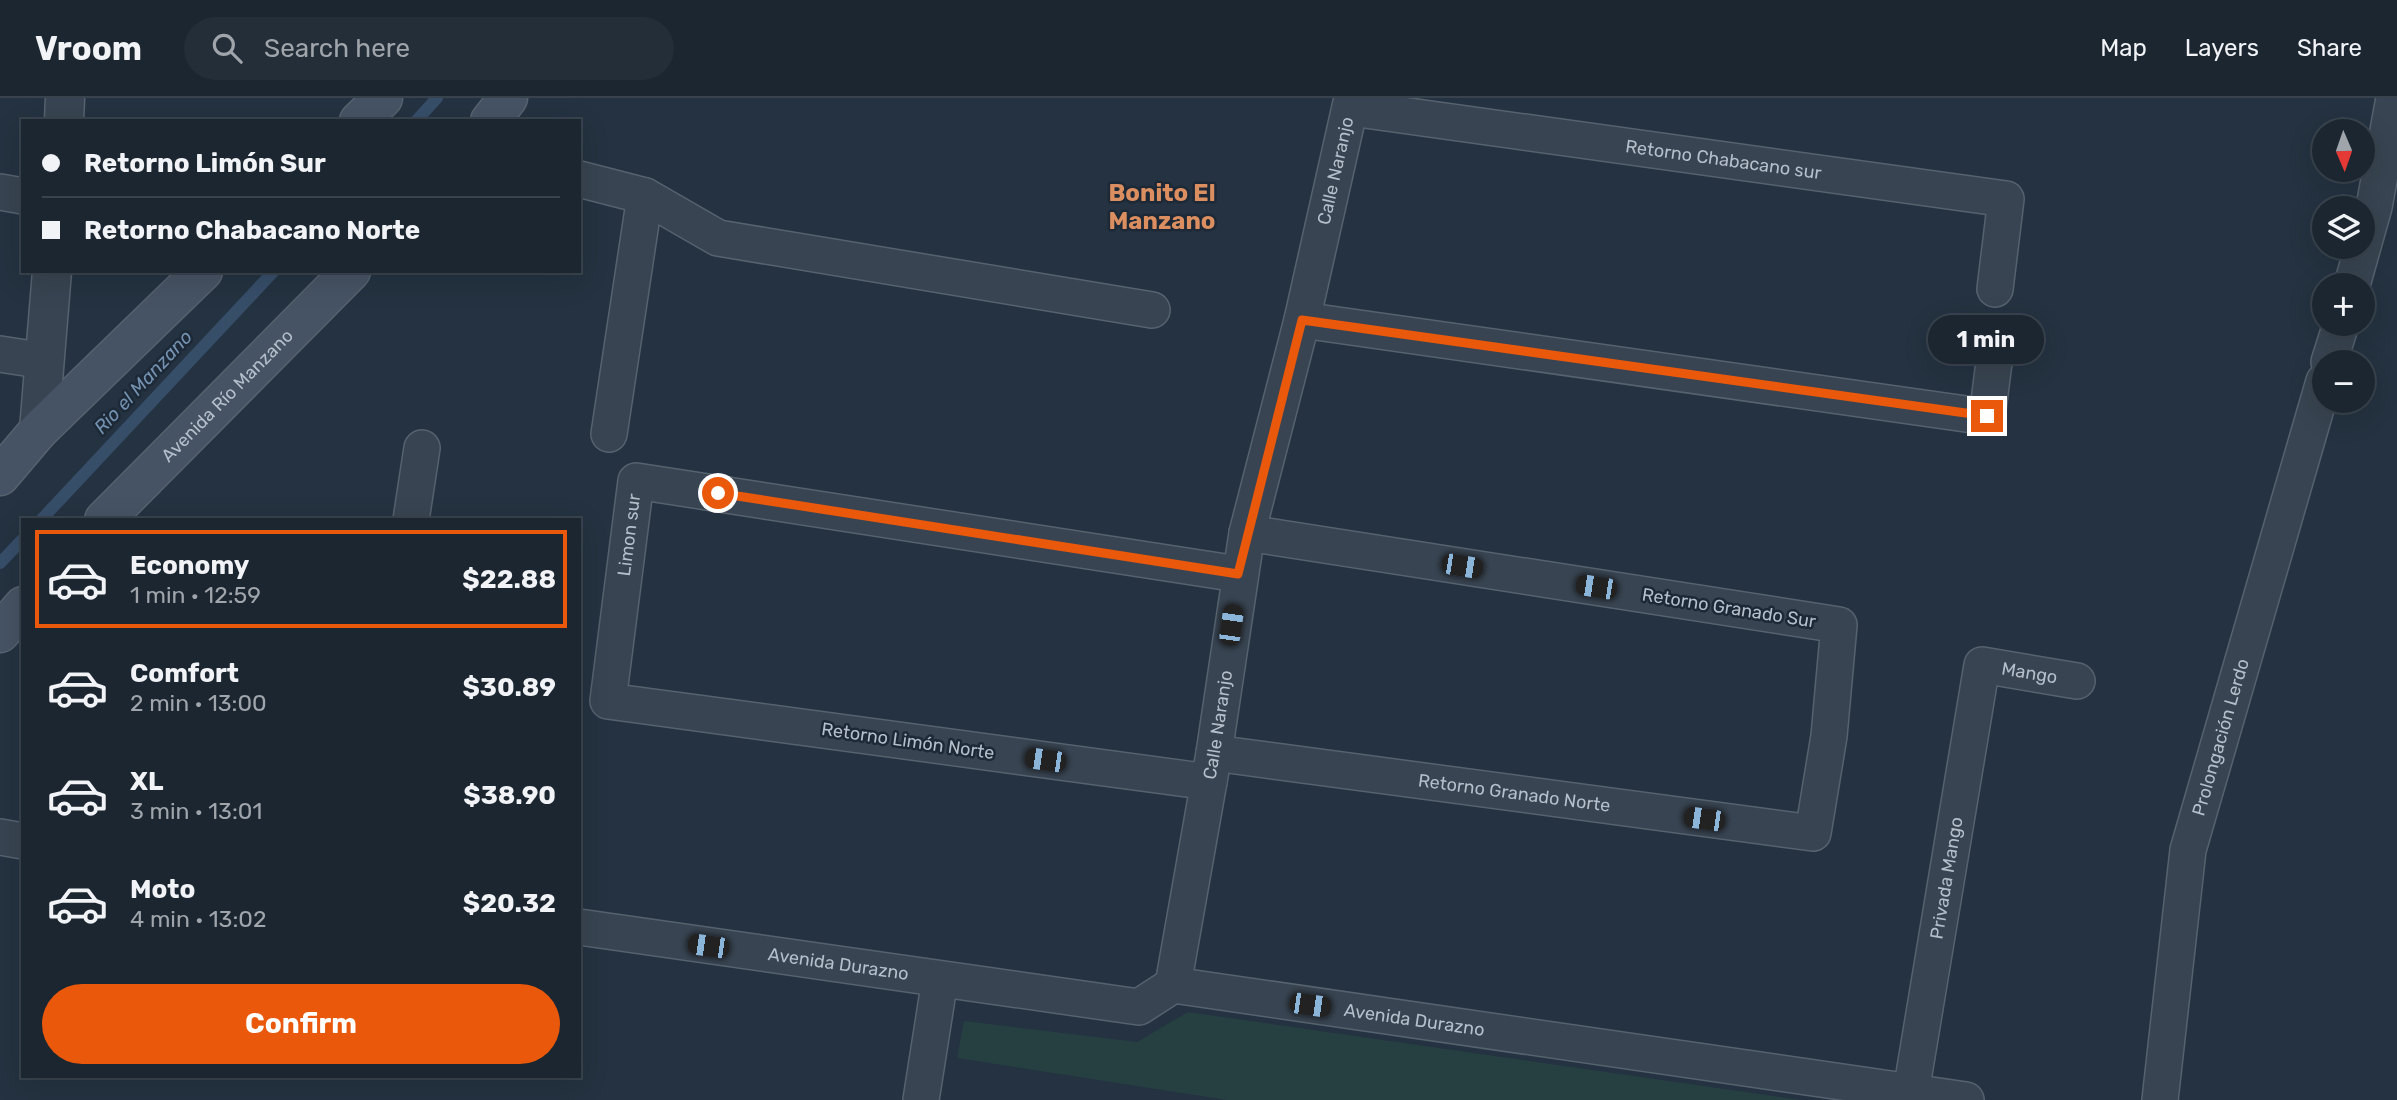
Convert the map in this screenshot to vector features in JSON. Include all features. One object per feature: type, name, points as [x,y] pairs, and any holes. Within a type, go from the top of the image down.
[{"type":"main road","points":[[361,119],[383,98]]},
{"type":"main road","points":[[492,119],[508,98]]},
{"type":"main road","points":[[0,476],[38,430],[201,273]]},
{"type":"main road","name":"Avenida Río Manzano","points":[[106,518],[349,273]]},
{"type":"main road","points":[[0,633],[21,608]]},
{"type":"street","points":[[64,119],[65,98]]},
{"type":"street","points":[[2357,273],[2386,209],[2394,98]]},
{"type":"street","name":"Retorno Chabacano sur","points":[[1351,103],[2006,199],[1995,289]]},
{"type":"street","name":"Calle Naranjo","points":[[1173,985],[1211,767],[1238,574],[1302,320],[1351,103]]},
{"type":"street","points":[[581,180],[645,196],[718,237],[1152,310]]},
{"type":"street","points":[[0,192],[21,195]]},
{"type":"street","points":[[609,434],[645,196]]},
{"type":"street","points":[[38,430],[52,273]]},
{"type":"street","points":[[1302,320],[1987,416],[1997,339]]},
{"type":"street","points":[[0,354],[45,361]]},
{"type":"street","name":"Prolongación Lerdo","points":[[2160,1100],[2188,850],[2315,413]]},
{"type":"street","points":[[411,518],[422,448]]},
{"type":"street","name":"Limon sur","points":[[608,701],[636,481],[1238,574]]},
{"type":"street","name":"Retorno Granado Sur","points":[[1247,533],[1839,625],[1829,736],[1813,833]]},
{"type":"street","name":"Mango","points":[[1982,665],[2077,681]]},
{"type":"street","name":"Privada Mango","points":[[1911,1092],[1982,665]]},
{"type":"street","name":"Retorno Limón Norte","points":[[608,701],[1211,767]]},
{"type":"street","name":"Retorno Granado Norte","points":[[1211,767],[1813,833]]},
{"type":"street","points":[[0,837],[21,841]]},
{"type":"street","name":"Avenida Durazno","points":[[581,927],[1139,1007],[1173,985],[1966,1100]]},
{"type":"street","points":[[921,1100],[940,979]]},
{"type":"green space","points":[[1188,1012],[1801,1100],[1227,1100],[957,1058],[964,1021],[1137,1042]]},
{"type":"waterway","name":"Rio el Manzano","points":[[418,119],[437,98]]},
{"type":"waterway","name":"Rio el Manzano","points":[[43,518],[272,273]]},
{"type":"waterway","name":"Rio el Manzano","points":[[0,563],[21,541]]},
{"type":"district","name":"Bonito El Manzano","points":[[1162,207]]},
{"type":"route","points":[[718,493],[1238,574],[1302,320],[1987,416]]}]
